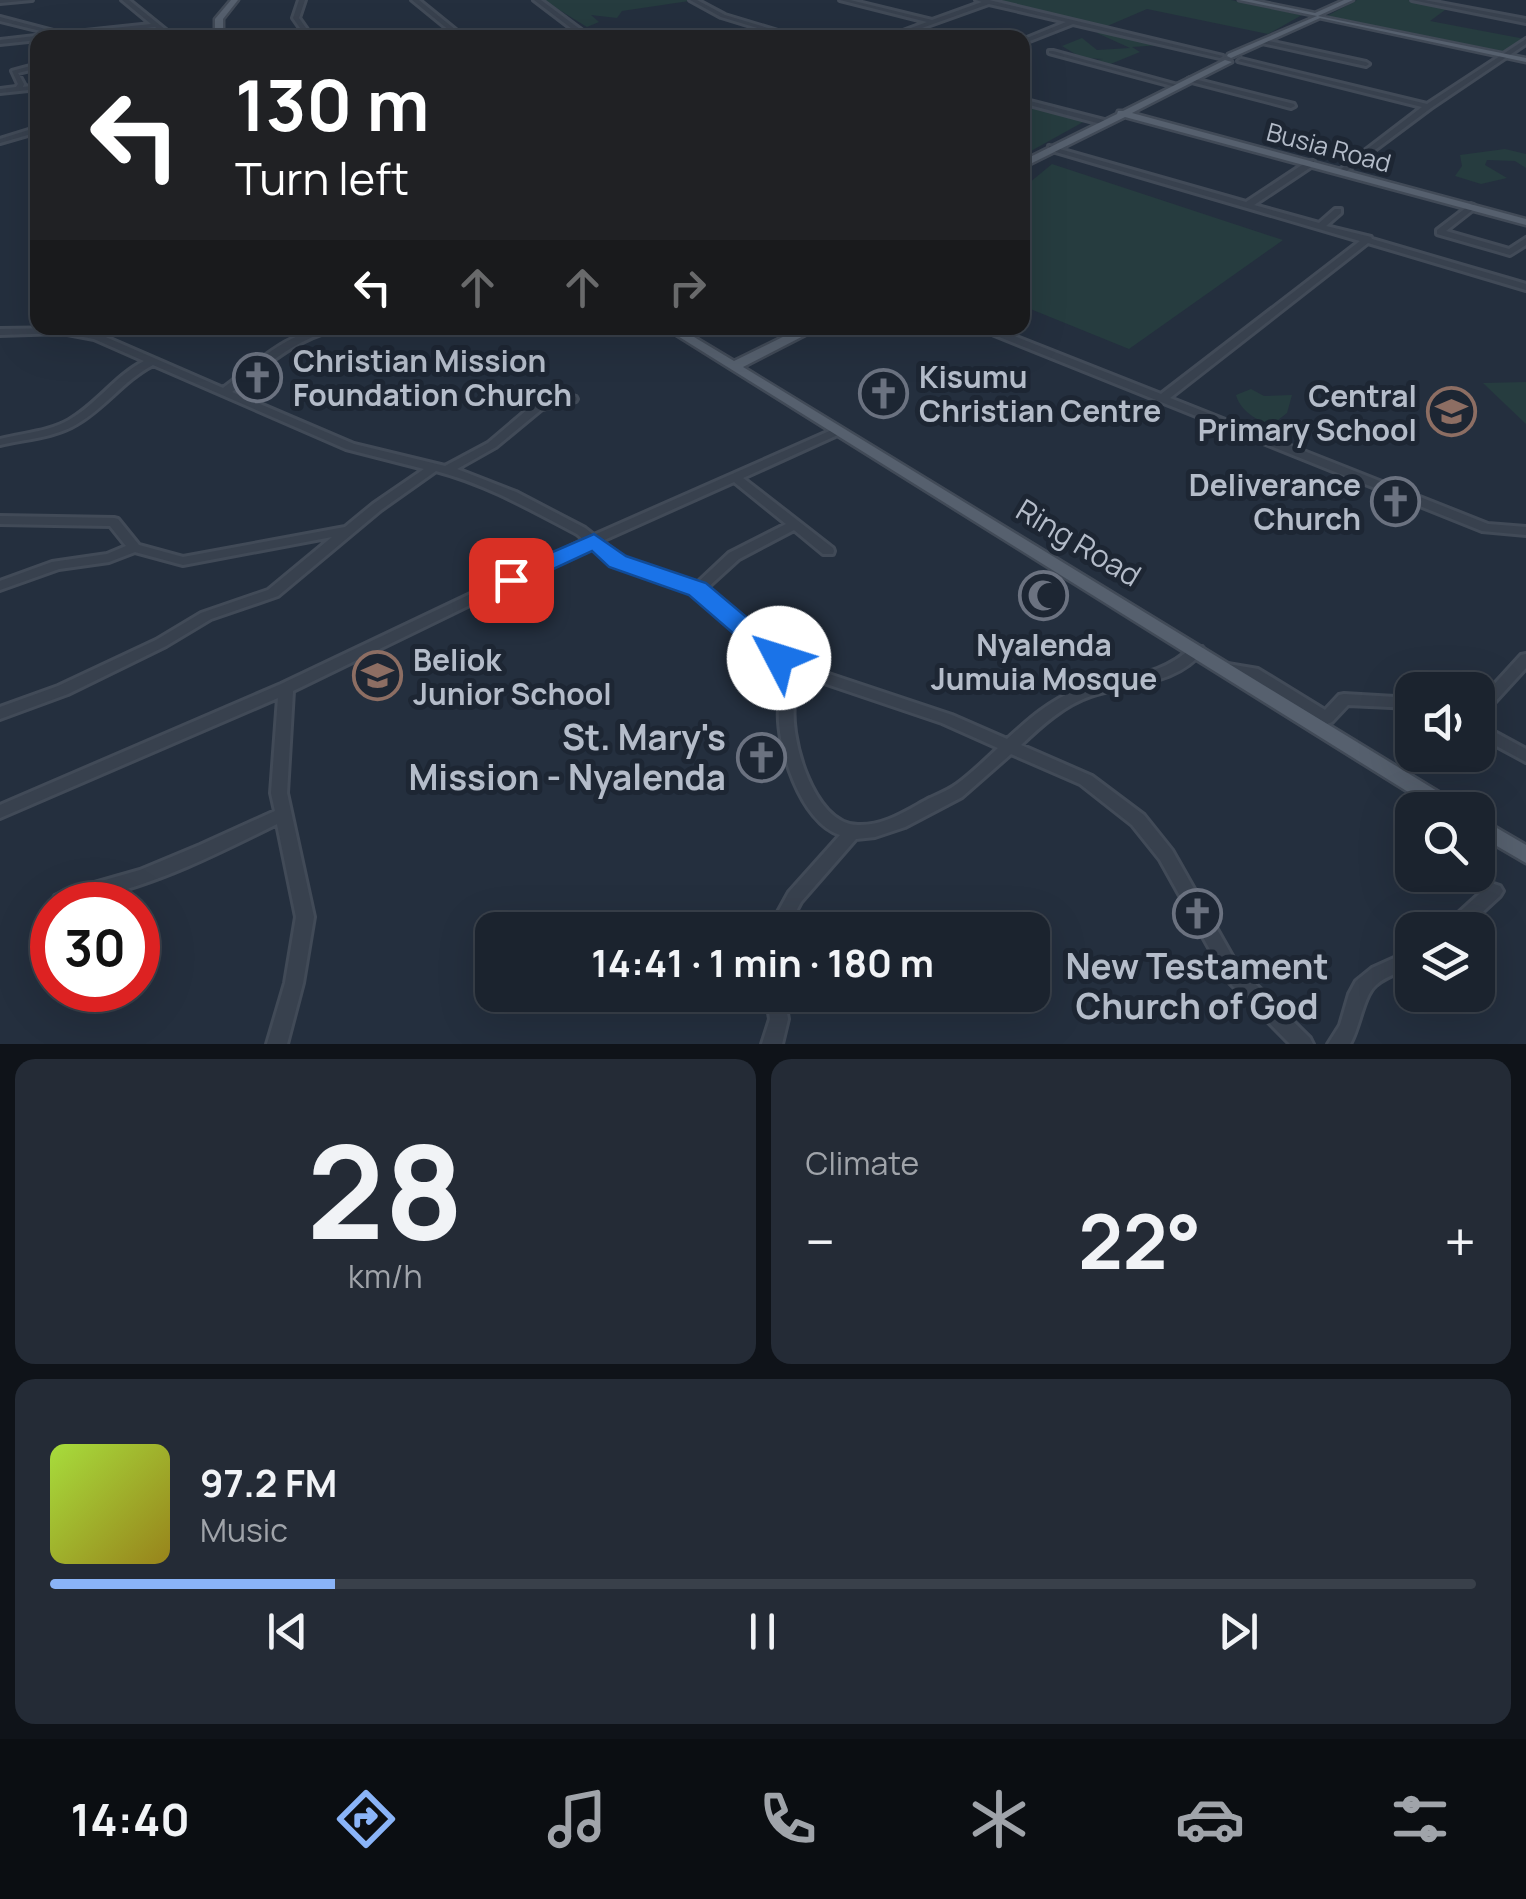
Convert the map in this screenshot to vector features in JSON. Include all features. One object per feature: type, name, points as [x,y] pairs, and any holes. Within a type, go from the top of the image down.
[{"type":"main road","points":[[219,30],[219,19],[235,0]]},
{"type":"main road","points":[[1242,0],[1526,60]]},
{"type":"main road","points":[[1030,160],[1350,0]]},
{"type":"main road","name":"Busia Road","points":[[1122,113],[1526,222]]},
{"type":"main road","name":"Ring Road","points":[[683,335],[1424,792]]},
{"type":"main road","points":[[735,366],[795,335]]},
{"type":"main road","points":[[1495,836],[1526,855]]},
{"type":"street","points":[[0,2],[29,0]]},
{"type":"street","points":[[126,0],[163,30]]},
{"type":"street","points":[[300,30],[296,18],[302,0]]},
{"type":"street","points":[[416,0],[453,30]]},
{"type":"street","points":[[537,0],[578,30]]},
{"type":"street","points":[[693,0],[723,16],[771,30]]},
{"type":"street","points":[[843,0],[932,22]]},
{"type":"street","points":[[979,0],[1428,106]]},
{"type":"street","points":[[1415,0],[1526,22]]},
{"type":"street","points":[[910,30],[992,1]]},
{"type":"street","points":[[0,19],[39,30]]},
{"type":"street","points":[[1030,39],[1072,22]]},
{"type":"street","points":[[112,30],[156,25]]},
{"type":"street","points":[[0,42],[30,39]]},
{"type":"street","points":[[1264,42],[1366,64]]},
{"type":"street","points":[[1344,171],[1428,106],[1526,42]]},
{"type":"street","points":[[1051,52],[1178,86]]},
{"type":"street","points":[[18,89],[21,84],[14,72],[30,68]]},
{"type":"street","points":[[1190,80],[1291,106]]},
{"type":"street","points":[[0,91],[30,88]]},
{"type":"street","points":[[1030,102],[1101,122]]},
{"type":"street","points":[[0,141],[30,132]]},
{"type":"street","points":[[1052,148],[1526,287]]},
{"type":"street","points":[[1248,205],[1311,163]]},
{"type":"street","points":[[1472,207],[1440,232],[1510,252],[1526,241]]},
{"type":"street","points":[[1321,226],[1338,211]]},
{"type":"street","points":[[1164,397],[1368,239]]},
{"type":"street","points":[[0,332],[30,332]]},
{"type":"street","points":[[85,335],[194,382],[227,390],[350,447],[440,469],[512,495],[594,541],[618,561],[698,589],[779,658],[803,672],[1010,744],[1086,780],[1138,820],[1166,855],[1233,974],[1294,1042]]},
{"type":"street","points":[[227,390],[259,362],[304,335]]},
{"type":"street","points":[[1004,335],[1486,528],[1526,530]]},
{"type":"street","points":[[0,442],[68,424],[91,409],[116,382],[152,361]]},
{"type":"street","points":[[0,712],[63,690],[206,616],[273,594],[348,531],[440,469],[492,445],[538,406],[572,399]]},
{"type":"street","points":[[0,812],[286,688],[594,541],[838,431]]},
{"type":"street","points":[[736,478],[828,551]]},
{"type":"street","points":[[0,520],[106,520],[120,526],[134,548]]},
{"type":"street","points":[[698,589],[734,556],[792,526]]},
{"type":"street","points":[[0,586],[58,565],[100,560],[134,548],[183,561],[348,531]]},
{"type":"street","points":[[784,912],[850,835],[904,821],[952,795],[1070,699],[1170,670],[1197,650]]},
{"type":"street","points":[[1495,692],[1526,659]]},
{"type":"street","points":[[1227,669],[1253,673],[1327,718],[1344,698],[1395,702]]},
{"type":"street","points":[[803,672],[793,684],[785,706],[803,790],[824,820],[850,835]]},
{"type":"street","points":[[277,1044],[294,983],[305,917],[279,793],[286,688]]},
{"type":"street","points":[[1495,739],[1526,756]]},
{"type":"street","points":[[127,882],[283,814]]},
{"type":"street","points":[[1471,912],[1493,892]]},
{"type":"street","points":[[1338,1044],[1350,1032],[1355,1005],[1368,980],[1395,966]]},
{"type":"street","points":[[772,1044],[778,1012]]},
{"type":"green space","points":[[543,0],[689,1],[622,11],[617,18],[591,15],[599,22],[587,27]]},
{"type":"green space","points":[[1231,0],[1302,15],[1268,34],[1147,9],[1105,27],[996,2]]},
{"type":"green space","points":[[1357,0],[1408,0],[1449,7],[1430,21],[1525,39],[1502,52],[1327,16]]},
{"type":"green space","points":[[1097,33],[1161,45],[1132,47],[1140,52],[1108,65],[1090,61],[1103,59],[1082,58],[1062,46],[1082,38],[1097,50],[1130,48]]},
{"type":"green space","points":[[1030,105],[1085,121],[1031,151]]},
{"type":"green space","points":[[1505,149],[1526,154],[1526,168],[1515,161],[1487,160],[1485,165],[1507,178],[1481,184],[1455,176],[1462,166],[1460,155]]},
{"type":"green space","points":[[1052,164],[1283,240],[1129,349],[1030,309],[1030,182]]},
{"type":"green space","points":[[1526,382],[1526,424],[1483,383]]},
{"type":"green space","points":[[1251,389],[1264,396],[1292,395],[1287,413],[1273,424],[1255,418],[1236,395]]},
{"type":"place","name":"Christian Mission Foundation Church","points":[[258,377]]},
{"type":"place","name":"Kisumu Christian Centre","points":[[884,393]]},
{"type":"place","name":"Central Primary School","points":[[1452,412]]},
{"type":"place","name":"Deliverance Church","points":[[1396,501]]},
{"type":"place","name":"Nyalenda Jumuia Mosque","points":[[1044,595]]},
{"type":"place","name":"Beliok Junior School","points":[[378,676]]},
{"type":"place","name":"St. Mary's Mission - Nyalenda","points":[[761,757]]},
{"type":"place","name":"New Testament Church of God","points":[[1197,914]]},
{"type":"route","points":[[511,580],[594,541],[597,548],[618,561],[698,589],[779,658]]}]
